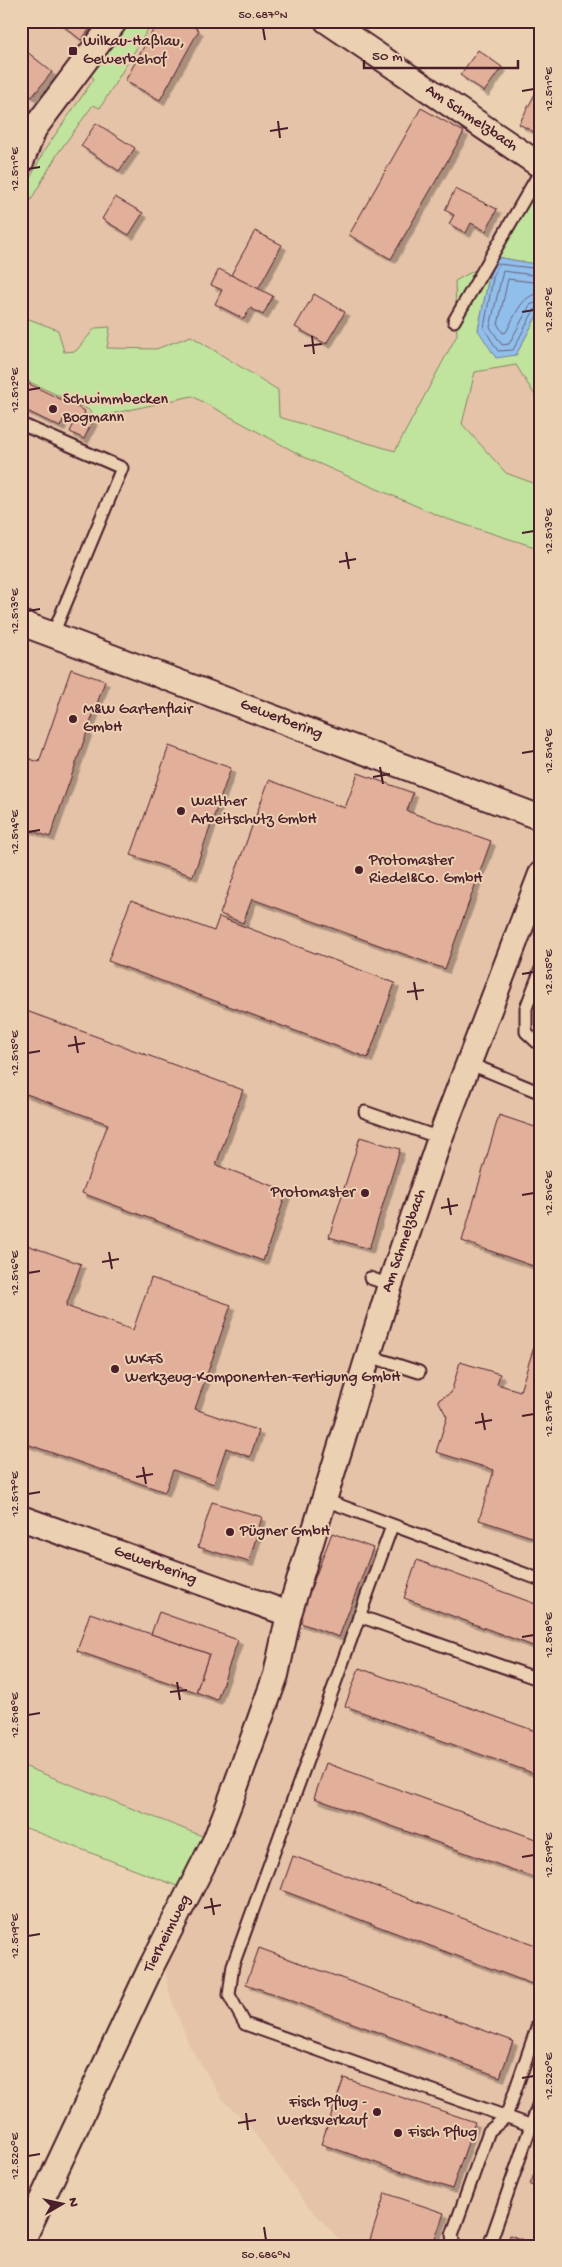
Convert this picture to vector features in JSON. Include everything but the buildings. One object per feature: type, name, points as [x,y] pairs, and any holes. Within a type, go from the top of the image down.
[{"type":"street","points":[[21,162],[34,129],[115,21]]},
{"type":"street","name":"Am Schmelzbach","points":[[336,24],[541,166]]},
{"type":"street","name":"Gewerbering","points":[[21,623],[541,818]]},
{"type":"street","name":"Am Schmelzbach","points":[[289,1614],[368,1356],[380,1281],[440,1138],[538,888]]},
{"type":"street","name":"Gewerbering","points":[[21,1518],[289,1614]]},
{"type":"street","name":"Tierheimweg","points":[[21,2244],[152,1965],[215,1841],[276,1675],[289,1614]]},
{"type":"lane","points":[[454,321],[541,170]]},
{"type":"lane","points":[[21,424],[122,468],[53,634]]},
{"type":"lane","points":[[541,969],[526,1008],[526,1032],[541,1046]]},
{"type":"lane","points":[[468,1063],[541,1092]]},
{"type":"lane","points":[[365,1112],[440,1138]]},
{"type":"lane","points":[[368,1356],[419,1372]]},
{"type":"lane","points":[[325,1500],[541,1580]]},
{"type":"lane","points":[[392,1526],[233,1965],[229,1995],[245,2024],[536,2127]]},
{"type":"lane","points":[[359,1616],[541,1680]]},
{"type":"lane","points":[[454,2246],[452,2235],[489,2131],[506,2117],[541,2016]]},
{"type":"lane","points":[[489,2246],[536,2127],[541,2097]]},
{"type":"shaded area","points":[[21,21],[329,21],[541,166],[541,2246],[346,2246],[307,2205],[247,2123],[223,2100],[189,2045],[168,1990],[165,1966],[190,1891],[215,1841],[21,1765]]},
{"type":"green space","points":[[153,21],[100,108],[93,105],[58,153],[21,217],[21,196],[44,151],[94,79],[88,71],[126,22]]},
{"type":"green space","points":[[541,178],[541,265],[496,257]]},
{"type":"green space","points":[[479,268],[489,277],[478,330],[516,355],[541,308],[541,405],[516,365],[475,372],[462,424],[506,473],[541,486],[541,549],[444,518],[306,458],[192,396],[93,418],[89,410],[21,378],[21,316],[58,330],[64,352],[76,351],[95,328],[110,327],[107,348],[156,349],[191,336],[278,390],[279,417],[395,451],[457,335],[455,281]]},
{"type":"green space","points":[[21,1765],[215,1841],[190,1891],[21,1826]]},
{"type":"water","points":[[496,257],[541,265],[541,308],[516,355],[496,358],[478,330],[489,277]]},
{"type":"place","name":"Wilkau-Haßlau, Gewerbehof","points":[[73,51]]},
{"type":"place","name":"Schwimmbecken Bogmann","points":[[53,409]]},
{"type":"place","name":"M&W Gartenflair GmbH","points":[[73,719]]},
{"type":"place","name":"Walther Arbeitschutz GmbH","points":[[181,811]]},
{"type":"place","name":"Protomaster Riedel&Co. GmbH","points":[[359,870]]},
{"type":"place","name":"Protomaster","points":[[365,1193]]},
{"type":"place","name":"WKFS Werkzeug-Komponenten-Fertigung GmbH","points":[[115,1369]]},
{"type":"place","name":"Pügner GmbH","points":[[230,1532]]},
{"type":"place","name":"Fisch Pflug - Werksverkauf","points":[[377,2112]]},
{"type":"place","name":"Fisch Pflug","points":[[398,2133]]}]
